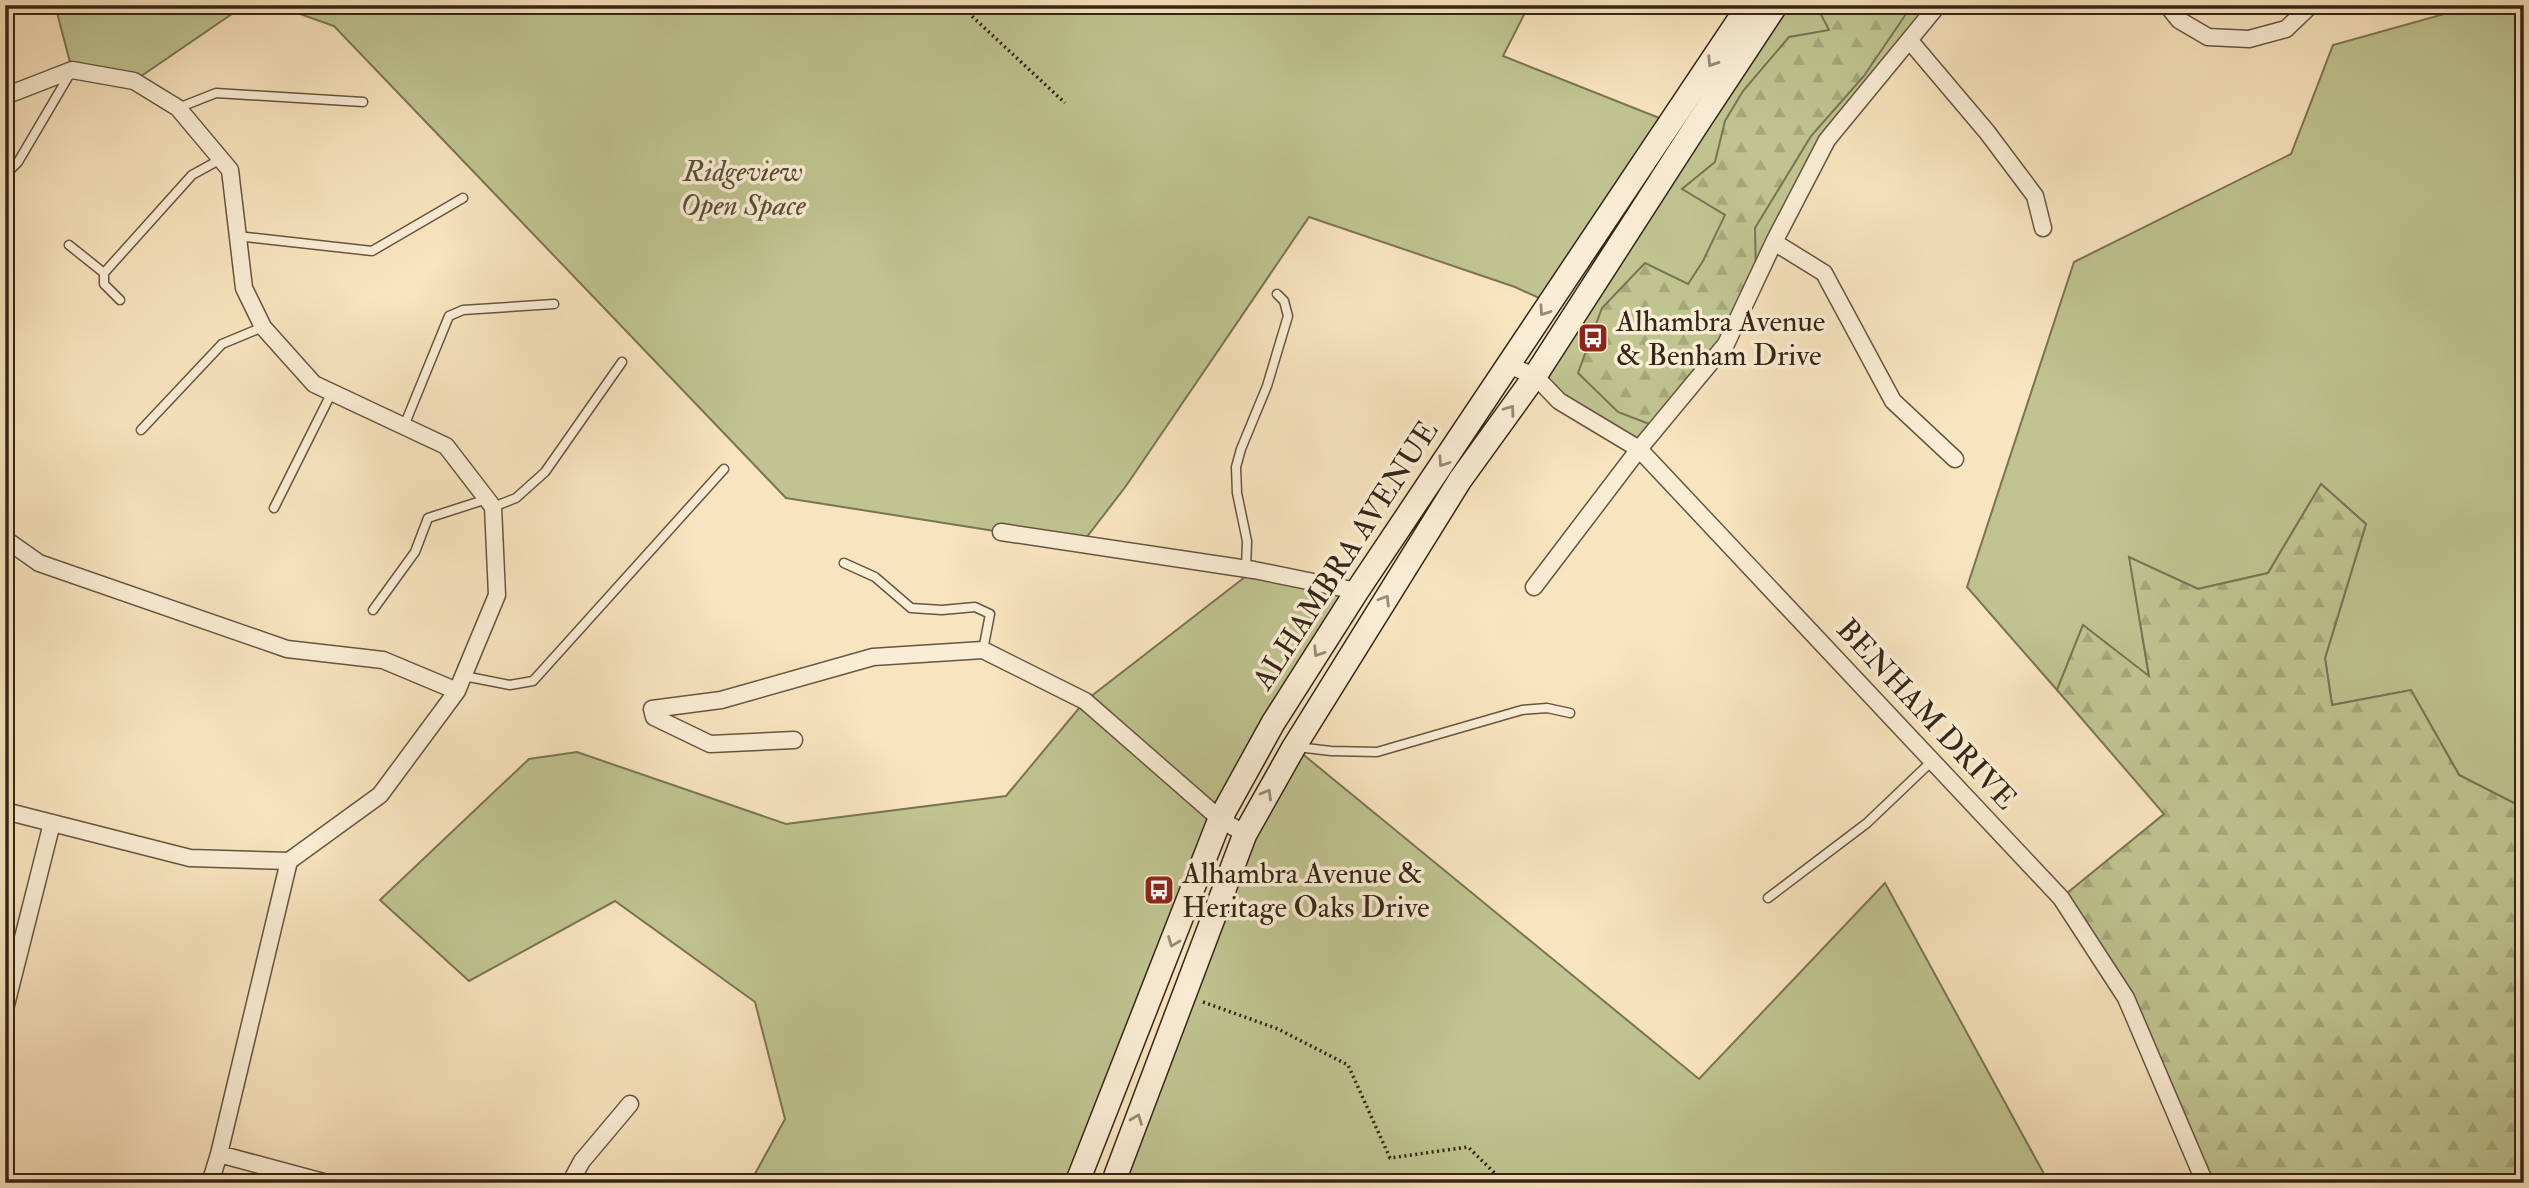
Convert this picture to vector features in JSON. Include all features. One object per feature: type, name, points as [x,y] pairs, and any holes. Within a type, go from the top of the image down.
[{"type":"main road","name":"ALHAMBRA AVENUE","points":[[1077,1183],[1220,819],[1273,723],[1357,591],[1749,5]]},
{"type":"main road","name":"ALHAMBRA AVENUE","points":[[1113,1183],[1245,834],[1294,747],[1460,480],[1535,376],[1776,5]]},
{"type":"street","points":[[1534,587],[1639,449],[1726,344],[1774,242],[1827,140],[1938,5]]},
{"type":"street","points":[[2167,5],[2179,20],[2208,37],[2249,39],[2286,29],[2311,5]]},
{"type":"street","points":[[1910,41],[1987,132],[2035,195],[2043,228]]},
{"type":"street","points":[[5,96],[72,71],[134,81],[178,108],[230,170],[244,288],[263,327],[314,384],[446,446],[490,503],[497,595],[461,684],[380,795],[289,861],[190,858],[5,811]]},
{"type":"street","points":[[1774,242],[1824,273],[1893,401],[1955,459]]},
{"type":"street","name":"BENHAM DRIVE","points":[[1508,365],[1535,376],[1559,401],[1639,449],[2062,898],[2126,998],[2205,1183]]},
{"type":"street","points":[[1001,532],[1246,569],[1357,591]]},
{"type":"street","points":[[5,539],[39,563],[287,649],[383,660],[461,684]]},
{"type":"street","points":[[794,740],[710,744],[654,717],[652,709],[721,700],[873,657],[983,650],[1085,701],[1220,819],[1245,834]]},
{"type":"street","points":[[5,1009],[52,823]]},
{"type":"street","points":[[210,1183],[289,861]]},
{"type":"street","points":[[570,1183],[582,1161],[630,1104]]},
{"type":"street","points":[[219,1154],[327,1183]]},
{"type":"lane","points":[[5,175],[18,162],[72,71]]},
{"type":"lane","points":[[178,108],[216,93],[363,102]]},
{"type":"lane","points":[[120,300],[104,284],[104,273],[192,176],[221,159]]},
{"type":"lane","points":[[237,236],[372,251],[463,198]]},
{"type":"lane","points":[[69,245],[104,273]]},
{"type":"lane","points":[[1246,569],[1247,541],[1237,493],[1237,467],[1241,449],[1267,386],[1288,316],[1284,301],[1277,294]]},
{"type":"lane","points":[[404,426],[449,316],[463,310],[554,304]]},
{"type":"lane","points":[[141,430],[222,344],[263,327]]},
{"type":"lane","points":[[373,610],[415,552],[428,518],[516,498],[545,472],[622,362]]},
{"type":"lane","points":[[274,508],[332,392]]},
{"type":"lane","points":[[461,684],[510,685],[533,681],[724,470]]},
{"type":"lane","points":[[844,563],[875,577],[911,608],[942,610],[975,607],[990,614],[983,650]]},
{"type":"lane","points":[[1294,747],[1377,752],[1522,710],[1547,708],[1570,713]]},
{"type":"lane","points":[[1768,898],[1867,824],[1933,760]]},
{"type":"path","points":[[960,5],[1065,103]]},
{"type":"path","points":[[1184,996],[1278,1029],[1348,1065],[1391,1158],[1468,1147],[1505,1183]]},
{"type":"green space","points":[[55,5],[245,5],[134,81],[72,70]]},
{"type":"green space","name":"Ridgeview Open Space","points":[[275,5],[1529,5],[1503,56],[1672,123],[1550,303],[1515,287],[1309,217],[1126,486],[1083,542],[1001,532],[786,498],[334,26]]},
{"type":"green space","points":[[1776,5],[1938,5],[1827,140],[1774,242],[1639,449],[1535,376]]},
{"type":"green space","points":[[1816,5],[1912,5],[1864,76],[1811,136],[1755,228],[1756,280],[1726,344],[1657,427],[1618,412],[1578,373],[1602,308],[1645,263],[1688,284],[1703,261],[1725,215],[1682,189],[1715,162],[1725,121],[1743,91],[1789,37],[1829,30]]},
{"type":"green space","points":[[2468,5],[2524,5],[2524,816],[2516,804],[2459,775],[2411,690],[2332,705],[2325,658],[2366,524],[2321,484],[2268,573],[2198,589],[2130,558],[2149,677],[2083,625],[2057,690],[1967,587],[2074,262],[2291,154],[2333,45],[2466,8]]},
{"type":"green space","points":[[2321,484],[2366,524],[2325,658],[2332,705],[2411,690],[2459,775],[2516,804],[2524,816],[2524,1183],[2205,1183],[2126,998],[2061,898],[2164,814],[2057,690],[2083,625],[2149,676],[2129,557],[2198,589],[2268,573]]},
{"type":"green space","points":[[1254,570],[1357,591],[1273,722],[1077,1183],[750,1183],[785,1119],[755,1002],[615,901],[469,981],[380,900],[529,759],[577,752],[786,824],[1006,796],[1085,701]]},
{"type":"green space","points":[[1294,747],[1699,1079],[1885,883],[2049,1183],[1113,1183],[1184,996]]},
{"type":"place","name":"Alhambra Avenue & Benham Drive","points":[[1593,338]]},
{"type":"place","name":"Alhambra Avenue & Heritage Oaks Drive","points":[[1159,890]]}]
